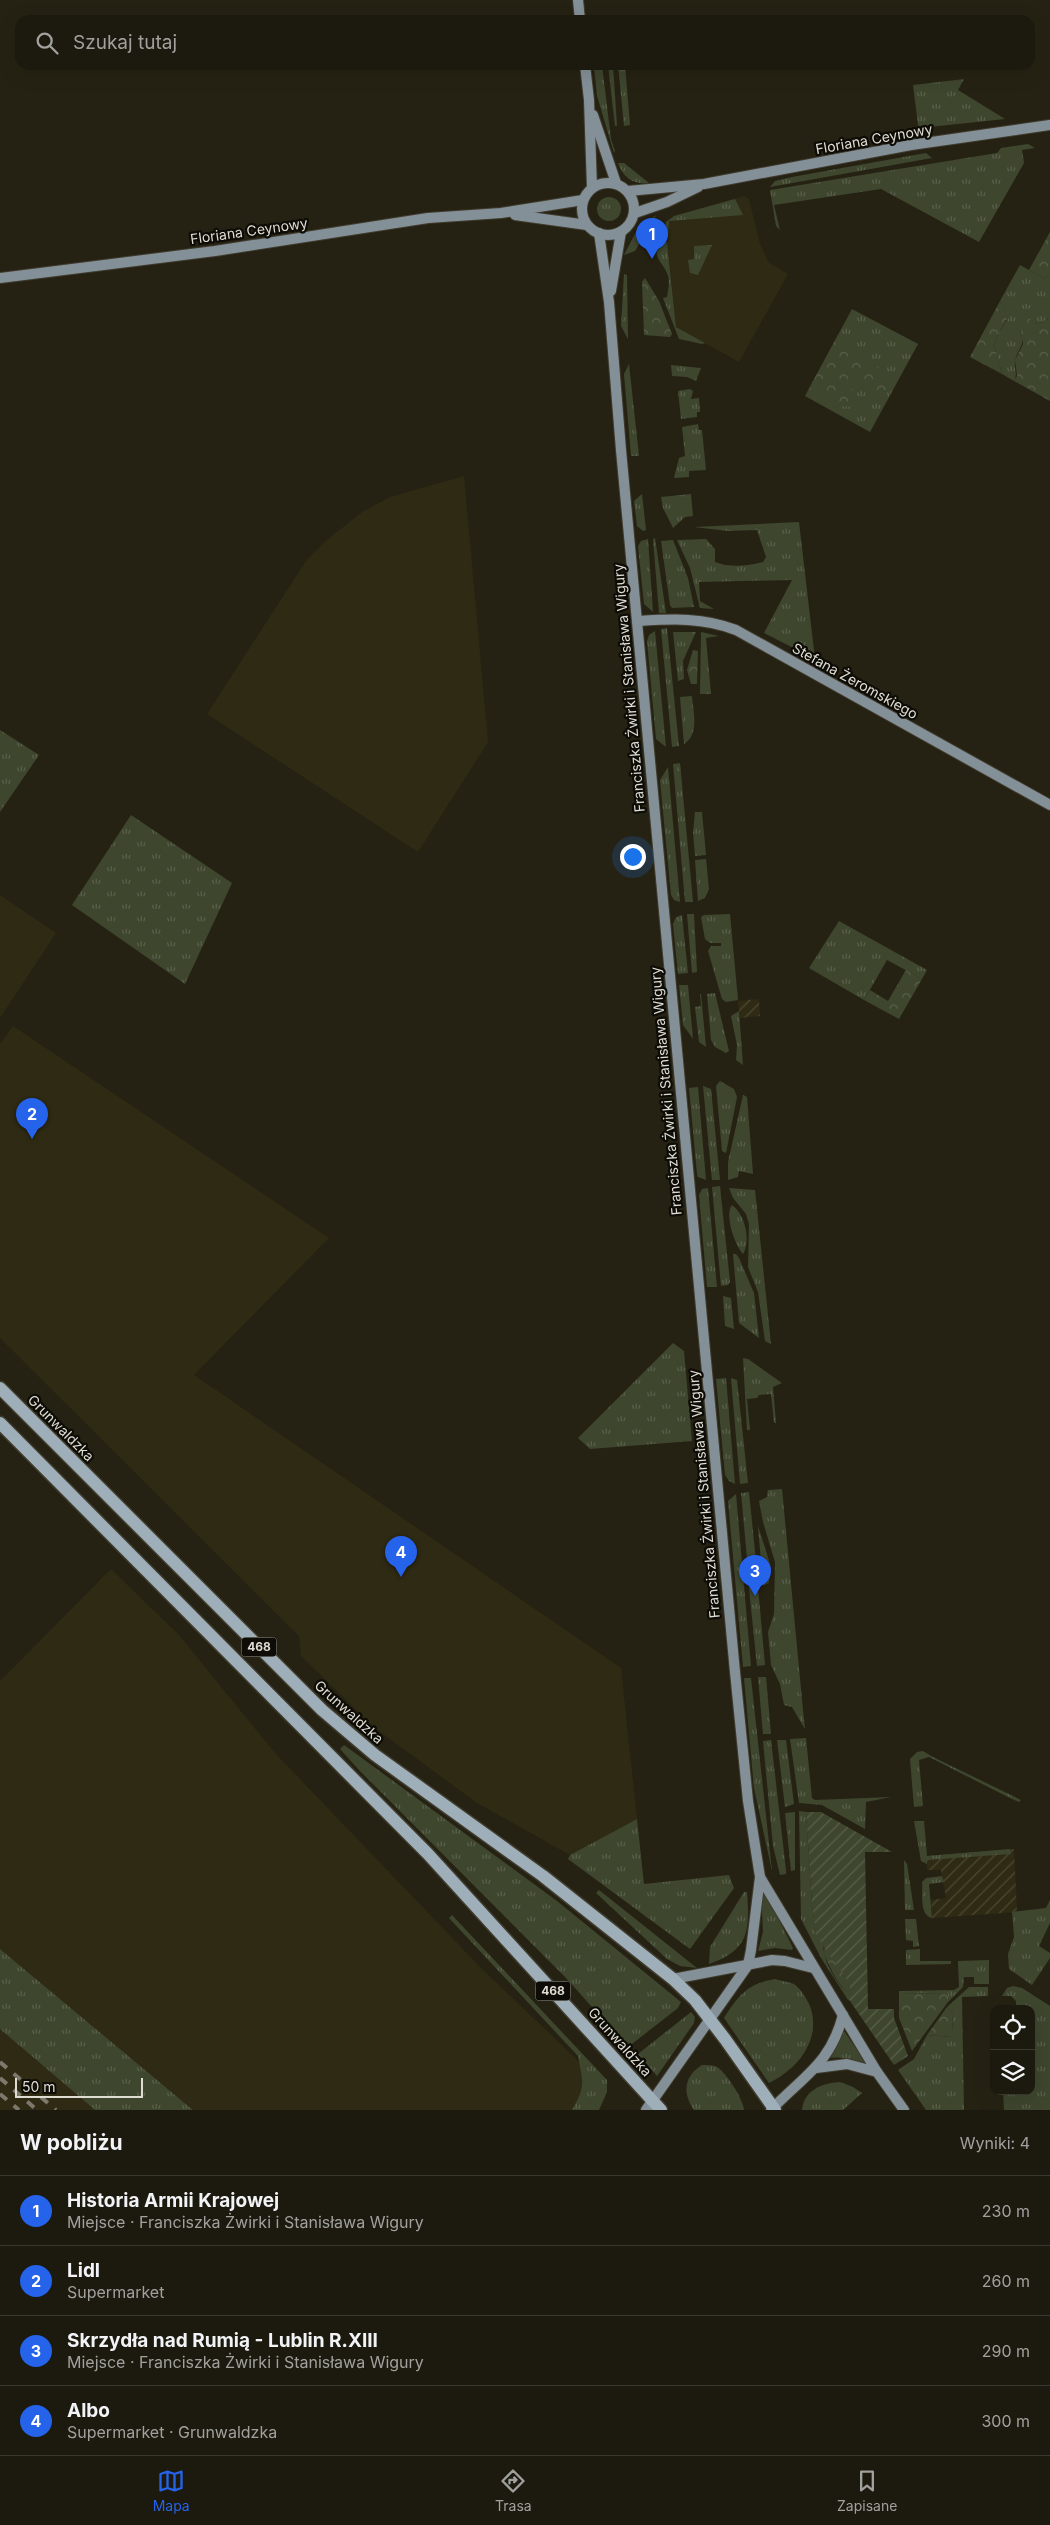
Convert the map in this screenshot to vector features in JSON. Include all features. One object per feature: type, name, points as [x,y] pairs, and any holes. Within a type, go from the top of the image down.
[{"type":"main road","name":"Grunwaldzka","points":[[0,1388],[322,1710],[375,1756],[543,1876],[673,1979],[695,2000],[773,2109]]},
{"type":"main road","name":"Grunwaldzka","points":[[0,1423],[428,1854],[653,2107]]},
{"type":"street","points":[[578,0],[580,15]]},
{"type":"street","points":[[586,70],[589,100],[592,188]]},
{"type":"street","points":[[589,100],[616,183]]},
{"type":"street","name":"Floriana Ceynowy","points":[[628,191],[704,184],[911,146],[1050,125]]},
{"type":"street","points":[[616,183],[628,191],[633,198],[635,213],[630,224],[621,232],[614,235],[599,233],[587,225],[582,213],[583,200],[592,188],[599,184],[616,183]]},
{"type":"street","name":"Floriana Ceynowy","points":[[635,213],[667,202],[704,184]]},
{"type":"street","name":"Floriana Ceynowy","points":[[0,278],[215,251],[428,218],[501,213],[583,200]]},
{"type":"street","name":"Floriana Ceynowy","points":[[501,213],[587,225]]},
{"type":"street","name":"Franciszka Żwirki i Stanisława Wigury","points":[[609,302],[621,232]]},
{"type":"street","name":"Franciszka Żwirki i Stanisława Wigury","points":[[599,233],[609,302],[735,1672],[748,1801],[760,1877],[756,1925],[748,1965],[710,2020]]},
{"type":"street","name":"Stefana Żeromskiego","points":[[637,621],[700,620],[717,622],[736,630],[1050,805]]},
{"type":"street","name":"Franciszka Żwirki i Stanisława Wigury","points":[[760,1877],[876,2072],[904,2110]]},
{"type":"street","points":[[673,1979],[779,1960],[813,1968]]},
{"type":"street","points":[[773,2109],[816,2068],[834,2041],[843,2015]]},
{"type":"street","name":"Grunwaldzka","points":[[653,2107],[710,2020]]},
{"type":"street","points":[[816,2068],[843,2064],[876,2072]]},
{"type":"shaded area","points":[[744,196],[749,199],[760,244],[769,263],[788,274],[739,362],[676,327],[666,222],[674,216]]},
{"type":"shaded area","points":[[464,476],[488,742],[418,852],[207,714],[306,561],[328,539],[362,512],[390,497]]},
{"type":"shaded area","points":[[0,895],[56,933],[0,1018]]},
{"type":"shaded area","points":[[759,999],[760,1016],[740,1018],[738,1001]]},
{"type":"shaded area","points":[[13,1026],[329,1238],[194,1375],[621,1668],[637,1819],[570,1855],[477,1803],[375,1728],[301,1656],[299,1636],[0,1338],[0,1044]]},
{"type":"shaded area","points":[[111,1569],[179,1635],[275,1753],[482,1969],[596,2078],[579,2110],[193,2110],[0,1949],[0,1681]]},
{"type":"shaded area","points":[[1014,1849],[1017,1912],[932,1918],[931,1900],[946,1898],[941,1870],[927,1870],[927,1856]]},
{"type":"shaded area","points":[[0,2029],[95,2110],[0,2110]]},
{"type":"green space","points":[[594,70],[603,70],[614,153],[597,96]]},
{"type":"green space","points":[[609,70],[613,70],[617,126],[615,126]]},
{"type":"green space","points":[[618,70],[625,70],[630,125],[624,126]]},
{"type":"green space","points":[[964,79],[958,90],[1005,119],[920,128],[913,85]]},
{"type":"green space","points":[[1028,144],[1035,148],[1022,150],[1024,163],[979,242],[881,189],[774,205],[780,230],[776,226],[770,190],[997,153],[1001,148]]},
{"type":"green space","points":[[926,153],[932,158],[770,187],[775,181],[792,177]]},
{"type":"green space","points":[[618,163],[624,163],[649,183],[634,182],[623,173]]},
{"type":"green space","points":[[609,197],[617,201],[621,209],[617,217],[609,221],[601,217],[597,209],[601,201]]},
{"type":"green space","points":[[735,199],[743,215],[669,221],[668,235],[663,234],[666,222],[674,216]]},
{"type":"green space","points":[[656,215],[635,251],[624,255],[637,230]]},
{"type":"green space","points":[[1050,232],[1050,273],[1045,279],[1029,270]]},
{"type":"green space","points":[[667,242],[676,327],[705,343],[679,339],[663,298],[667,297],[669,279],[658,258],[657,250]]},
{"type":"green space","points":[[712,245],[698,275],[690,273],[688,260],[694,259],[694,246]]},
{"type":"green space","points":[[1020,265],[1045,279],[1050,273],[1050,316],[1044,322],[1034,324],[1030,322],[1020,330],[1022,344],[1016,356],[1016,376],[1014,381],[1002,374],[994,346],[996,338],[1008,318],[1000,301]]},
{"type":"green space","points":[[624,274],[627,275],[628,339],[621,326]]},
{"type":"green space","points":[[645,278],[659,301],[672,334],[670,337],[644,335],[642,282]]},
{"type":"green space","points":[[1000,301],[1008,317],[996,338],[994,346],[1002,374],[970,357]]},
{"type":"green space","points":[[852,309],[918,344],[870,432],[805,396]]},
{"type":"green space","points":[[1021,316],[1027,316],[1034,324],[1044,322],[1050,316],[1050,401],[1014,381],[1017,376],[1015,360],[1023,344],[1019,322]]},
{"type":"green space","points":[[838,335],[847,346],[877,366],[888,377],[886,390],[879,391],[861,380],[850,381],[856,400],[854,407],[837,406],[809,389]]},
{"type":"green space","points":[[629,364],[639,456],[631,456],[624,374]]},
{"type":"green space","points":[[671,365],[701,368],[696,381],[687,377],[672,376]]},
{"type":"green space","points":[[690,389],[693,391],[691,399],[699,398],[700,412],[697,412],[697,417],[681,419],[678,391]]},
{"type":"green space","points":[[698,424],[699,430],[702,430],[706,470],[689,471],[689,477],[674,478],[679,458],[685,456],[682,427]]},
{"type":"green space","points":[[642,494],[646,530],[643,531],[637,526],[634,501]]},
{"type":"green space","points":[[691,494],[693,516],[685,517],[673,528],[663,508],[661,497]]},
{"type":"green space","points":[[799,522],[815,659],[764,633],[792,580],[699,582],[700,601],[714,609],[700,608],[690,568],[677,540],[706,539],[715,549],[715,562],[733,566],[751,565],[763,562],[766,557],[757,530],[728,531],[694,527]]},
{"type":"green space","points":[[655,538],[666,613],[659,613],[653,539]]},
{"type":"green space","points":[[648,539],[653,612],[644,604],[638,546],[641,541]]},
{"type":"green space","points":[[673,540],[688,578],[694,607],[672,608],[670,605],[661,541]]},
{"type":"green space","points":[[667,628],[679,746],[672,747],[661,629]]},
{"type":"green space","points":[[655,631],[666,747],[656,739],[647,641],[649,635]]},
{"type":"green space","points":[[673,632],[696,632],[683,661],[684,679],[678,681]]},
{"type":"green space","points":[[701,632],[719,636],[706,638],[711,694],[700,694]]},
{"type":"green space","points":[[693,650],[698,651],[697,684],[691,684],[687,670]]},
{"type":"green space","points":[[692,696],[694,729],[689,740],[684,744],[680,697]]},
{"type":"green space","points":[[0,730],[39,755],[0,812]]},
{"type":"green space","points":[[680,763],[693,902],[685,902],[673,764]]},
{"type":"green space","points":[[668,767],[680,902],[674,900],[671,895],[660,780]]},
{"type":"green space","points":[[695,812],[702,812],[706,855],[695,856],[693,833]]},
{"type":"green space","points":[[131,815],[232,883],[185,984],[72,905]]},
{"type":"green space","points":[[706,859],[709,889],[705,898],[698,901],[695,860]]},
{"type":"green space","points":[[687,914],[694,914],[697,972],[692,973]]},
{"type":"green space","points":[[730,914],[738,1000],[726,1002],[722,999],[708,951],[711,946],[721,946],[721,943],[710,943],[705,939],[701,917],[704,915]]},
{"type":"green space","points":[[682,915],[688,973],[678,974],[673,924],[676,917]]},
{"type":"green space","points":[[839,921],[927,970],[922,979],[887,960],[864,1000],[809,968]]},
{"type":"green space","points":[[906,970],[922,979],[899,1019],[864,1000],[870,990],[888,1001]]},
{"type":"green space","points":[[679,985],[688,985],[693,1039],[683,1025]]},
{"type":"green space","points":[[715,993],[729,1051],[726,1053],[715,1047],[711,1040],[707,994]]},
{"type":"green space","points":[[700,994],[706,1047],[699,1042],[695,1007],[701,1006]]},
{"type":"green space","points":[[739,1011],[743,1065],[736,1060],[737,1045],[731,1016]]},
{"type":"green space","points":[[720,1081],[734,1089],[737,1097],[726,1153],[722,1151],[716,1086]]},
{"type":"green space","points":[[703,1086],[711,1089],[720,1180],[712,1180]]},
{"type":"green space","points":[[698,1087],[706,1180],[698,1177],[697,1174],[689,1088]]},
{"type":"green space","points":[[743,1095],[747,1097],[753,1174],[739,1171],[738,1177],[728,1180],[728,1162]]},
{"type":"green space","points":[[720,1186],[730,1282],[728,1285],[721,1286],[712,1187]]},
{"type":"green space","points":[[708,1188],[717,1287],[707,1287],[699,1195],[702,1189]]},
{"type":"green space","points":[[729,1188],[755,1190],[771,1344],[765,1341],[758,1292],[748,1267],[749,1224],[746,1214],[733,1198]]},
{"type":"green space","points":[[732,1205],[737,1209],[745,1228],[746,1242],[743,1254],[737,1244],[730,1222],[729,1215]]},
{"type":"green space","points":[[733,1254],[736,1254],[739,1258],[754,1293],[759,1338],[739,1323]]},
{"type":"green space","points":[[723,1296],[731,1298],[734,1329],[725,1326]]},
{"type":"green space","points":[[673,1343],[684,1351],[692,1441],[590,1449],[578,1438]]},
{"type":"green space","points":[[743,1358],[748,1359],[782,1383],[773,1387],[776,1423],[774,1423],[771,1394],[759,1395],[757,1398],[747,1399],[750,1430],[747,1430]]},
{"type":"green space","points":[[726,1378],[735,1484],[729,1481],[725,1475],[716,1379]]},
{"type":"green space","points":[[731,1378],[737,1380],[748,1483],[740,1484]]},
{"type":"green space","points":[[782,1489],[805,1729],[792,1707],[784,1705],[780,1684],[771,1665],[768,1632],[774,1614],[775,1562],[759,1501],[767,1497],[768,1490]]},
{"type":"green space","points":[[749,1492],[757,1571],[750,1572],[748,1569],[741,1493]]},
{"type":"green space","points":[[736,1494],[751,1666],[743,1667],[728,1501]]},
{"type":"green space","points":[[758,1526],[771,1567],[769,1583],[763,1586]]},
{"type":"green space","points":[[757,1576],[765,1665],[757,1666],[748,1579]]},
{"type":"green space","points":[[758,1677],[766,1677],[771,1734],[763,1734]]},
{"type":"green space","points":[[744,1678],[751,1678],[772,1871],[754,1788]]},
{"type":"green space","points":[[806,1738],[812,1798],[815,1800],[891,1797],[866,1802],[865,1829],[822,1805],[799,1803],[790,1739]]},
{"type":"green space","points":[[771,1740],[786,1870],[786,1874],[780,1875],[773,1846],[763,1741]]},
{"type":"green space","points":[[777,1740],[786,1740],[794,1804],[785,1807]]},
{"type":"green space","points":[[344,1745],[557,1901],[681,2002],[678,2008],[628,2047],[566,1978],[359,1770],[340,1749]]},
{"type":"green space","points":[[923,1751],[1021,1800],[1019,1802],[1010,1798],[929,1757],[919,1760],[923,1806],[914,1807],[910,1759],[917,1752]]},
{"type":"green space","points":[[799,1811],[806,1812],[812,1905],[816,1934],[824,1945],[825,1956],[831,1972],[841,1986],[850,1993],[850,2001],[821,1958],[801,1919]]},
{"type":"green space","points":[[795,1812],[795,1870],[791,1871],[785,1813]]},
{"type":"green space","points":[[806,1812],[821,1812],[892,1852],[865,1852],[868,2009],[894,2009],[894,2018],[908,2056],[894,2065],[850,2001],[850,1984],[816,1935],[812,1905]]},
{"type":"green space","points":[[637,1819],[644,1884],[729,1875],[734,1888],[690,1949],[568,1859],[570,1855]]},
{"type":"green space","points":[[914,1821],[924,1821],[927,1856],[1010,1849],[1011,1854],[927,1860],[927,1864],[921,1861]]},
{"type":"green space","points":[[904,1860],[907,1864],[914,1910],[905,1910]]},
{"type":"green space","points":[[942,1876],[944,1882],[929,1884],[932,1918],[925,1913],[923,1908],[922,1882],[926,1878]]},
{"type":"green space","points":[[761,1888],[763,1888],[793,1948],[792,1950],[775,1948],[758,1951],[763,1932]]},
{"type":"green space","points":[[599,1890],[697,1968],[680,1966],[667,1959],[596,1893]]},
{"type":"green space","points":[[744,1892],[747,1892],[748,1918],[744,1937],[732,1952],[709,1964],[710,1947]]},
{"type":"green space","points":[[1050,1900],[1050,1923],[1039,1946],[1050,1953],[1050,1958],[1032,1985],[1009,1969],[1008,1954],[1014,1937],[1012,1912],[1046,1908]]},
{"type":"green space","points":[[452,1915],[607,2080],[607,2092],[599,2110],[572,2110],[580,2095],[582,2084],[578,2056],[449,1918]]},
{"type":"green space","points":[[905,1919],[916,1919],[919,1946],[913,1947],[913,1941],[906,1940]]},
{"type":"green space","points":[[826,1941],[845,1941],[853,1993],[848,1993],[844,1989],[831,1969],[823,1953]]},
{"type":"green space","points":[[0,1949],[193,2110],[95,2110],[0,2029]]},
{"type":"green space","points":[[920,1949],[920,1961],[951,1961],[951,1964],[906,1965],[906,1950]]},
{"type":"green space","points":[[989,1960],[989,1984],[974,1984],[974,1977],[964,1977],[963,1987],[948,2002],[948,1993],[899,1994],[899,1991],[954,1990],[959,1987],[958,1961]]},
{"type":"green space","points":[[775,1979],[794,1984],[801,1991],[810,2006],[813,2030],[805,2052],[798,2061],[780,2077],[769,2083],[724,2018],[739,1997],[751,1987]]},
{"type":"green space","points":[[1013,1986],[1022,1988],[1050,2006],[1050,2110],[1004,2110],[1003,2095],[1035,2095],[1035,2005],[1016,2005],[1016,2001],[1011,1996],[1002,1996],[1007,1988]]},
{"type":"green space","points":[[969,1987],[988,1987],[988,1996],[962,1997],[964,2110],[926,2110],[898,2070],[914,2059],[927,2035],[952,2037],[953,2013],[947,2007]]},
{"type":"green space","points":[[948,1993],[948,2002],[912,2051],[899,2018],[899,1994]]},
{"type":"green space","points":[[947,2007],[953,2013],[952,2037],[927,2035]]},
{"type":"green space","points":[[691,2012],[695,2017],[694,2023],[657,2076],[638,2054]]},
{"type":"green space","points":[[844,2031],[869,2067],[849,2059],[839,2057],[827,2058]]},
{"type":"green space","points":[[702,2065],[715,2066],[724,2073],[737,2092],[744,2110],[694,2110],[688,2097],[687,2085],[691,2074]]},
{"type":"green space","points":[[840,2082],[862,2093],[843,2110],[802,2110],[806,2097],[815,2089],[827,2084]]},
{"type":"railway","points":[[0,2062],[56,2110]]},
{"type":"railway","points":[[0,2078],[37,2110]]},
{"type":"railway","points":[[0,2094],[19,2110]]},
{"type":"place","name":"Historia Armii Krajowej","points":[[652,259]]},
{"type":"place","name":"Lidl","points":[[32,1139]]},
{"type":"place","name":"Albo","points":[[401,1577]]},
{"type":"place","name":"Skrzydła nad Rumią - Lublin R.XIII","points":[[755,1596]]}]
